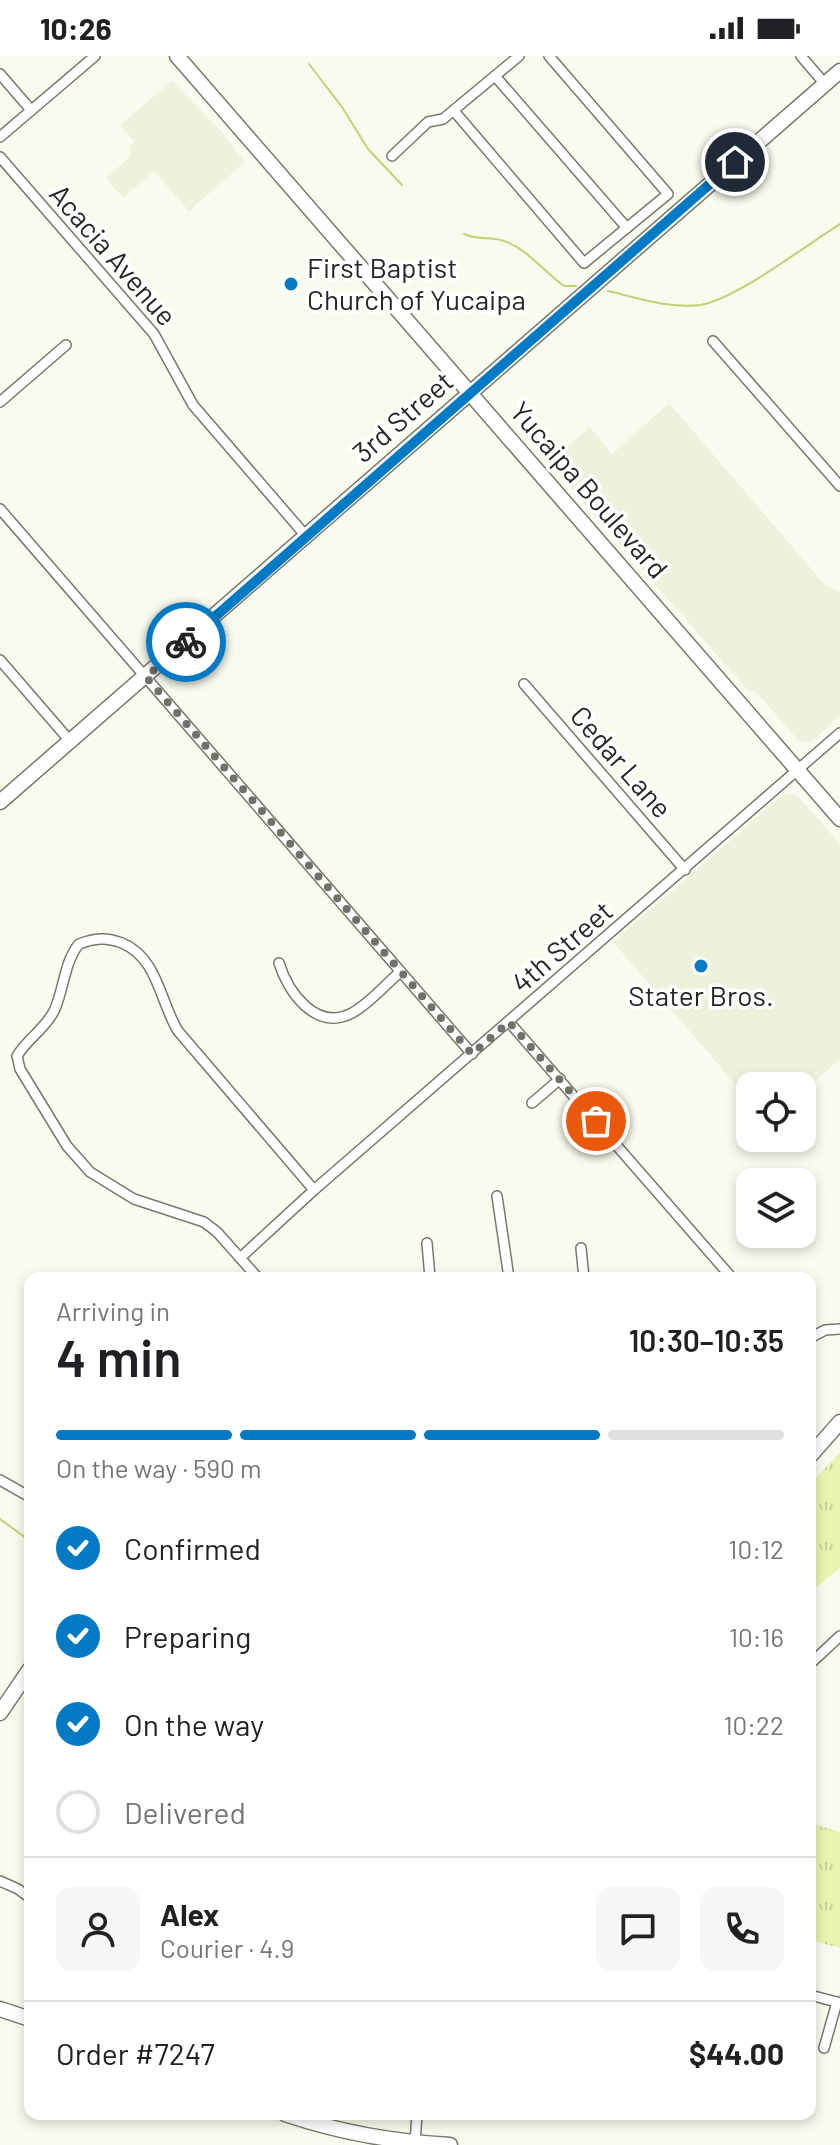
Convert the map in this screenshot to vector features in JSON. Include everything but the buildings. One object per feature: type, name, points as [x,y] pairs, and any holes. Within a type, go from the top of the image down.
[{"type":"main road","name":"Yucaipa Boulevard","points":[[166,56],[184,77],[203,89]]},
{"type":"main road","name":"Yucaipa Boulevard","points":[[177,56],[840,819]]},
{"type":"main road","name":"3rd Street","points":[[0,800],[146,677],[840,71]]},
{"type":"main road","points":[[816,1449],[840,1422]]},
{"type":"main road","points":[[1,1707],[24,1677]]},
{"type":"main road","points":[[0,2009],[24,2017]]},
{"type":"main road","points":[[307,2120],[357,2134],[450,2145]]},
{"type":"street","points":[[0,137],[95,56]]},
{"type":"street","points":[[392,156],[428,122],[443,119],[519,56]]},
{"type":"street","points":[[454,111],[584,263],[668,194],[549,56]]},
{"type":"street","points":[[801,56],[825,84]]},
{"type":"street","points":[[0,74],[31,110]]},
{"type":"street","points":[[495,76],[623,231],[632,250]]},
{"type":"street","name":"Acacia Avenue","points":[[0,157],[154,334],[193,405],[306,536]]},
{"type":"street","points":[[713,341],[840,486]]},
{"type":"street","points":[[0,402],[66,345]]},
{"type":"street","points":[[0,509],[472,1054]]},
{"type":"street","points":[[0,660],[70,741]]},
{"type":"street","name":"Cedar Lane","points":[[524,684],[685,870]]},
{"type":"street","name":"4th Street","points":[[240,1258],[314,1190],[840,733]]},
{"type":"street","points":[[253,1272],[204,1222],[134,1199],[90,1172],[67,1146],[20,1069],[17,1056],[53,1013],[69,961],[79,944],[102,938],[126,945],[144,959],[158,982],[170,1019],[178,1031],[314,1190]]},
{"type":"street","points":[[279,963],[284,980],[296,997],[313,1012],[328,1018],[352,1013],[400,972]]},
{"type":"street","points":[[509,1022],[727,1272]]},
{"type":"street","points":[[532,1103],[560,1079]]},
{"type":"street","points":[[497,1196],[508,1272]]},
{"type":"street","points":[[427,1243],[429,1272]]},
{"type":"street","points":[[581,1248],[583,1272]]},
{"type":"street","points":[[816,1335],[825,1330],[840,1329]]},
{"type":"street","points":[[0,1480],[24,1494]]},
{"type":"street","points":[[816,1658],[840,1636]]},
{"type":"street","points":[[0,1881],[24,1894]]},
{"type":"street","points":[[816,1997],[838,2003],[824,2048]]},
{"type":"street","points":[[415,2143],[417,2120]]},
{"type":"shaded area","points":[[172,81],[219,129],[245,162],[189,211],[154,171],[123,198],[106,178],[131,156],[129,148],[134,141],[120,125]]},
{"type":"shaded area","points":[[669,403],[824,584],[840,592],[840,716],[810,743],[799,741],[756,692],[747,689],[548,462],[590,427],[612,454]]},
{"type":"shaded area","points":[[784,794],[797,795],[840,844],[840,1059],[816,1080],[816,1072],[736,1072],[736,1085],[613,942]]},
{"type":"green space","points":[[840,1452],[840,1568],[816,1587],[816,1478]]},
{"type":"green space","points":[[816,1825],[840,1832],[840,1948],[816,1942]]},
{"type":"waterway","points":[[309,64],[342,107],[368,149],[402,185]]},
{"type":"waterway","points":[[608,291],[677,305],[700,305],[715,301],[752,282],[840,224]]},
{"type":"waterway","points":[[464,234],[510,243],[564,286],[576,286]]},
{"type":"waterway","points":[[0,1519],[24,1537]]},
{"type":"way so far","points":[[186,642],[146,677],[472,1054],[509,1022],[596,1121]]},
{"type":"place","name":"First Baptist Church of Yucaipa","points":[[291,284]]},
{"type":"place","name":"Stater Bros.","points":[[701,966]]},
{"type":"route","points":[[186,642],[735,162]]}]
